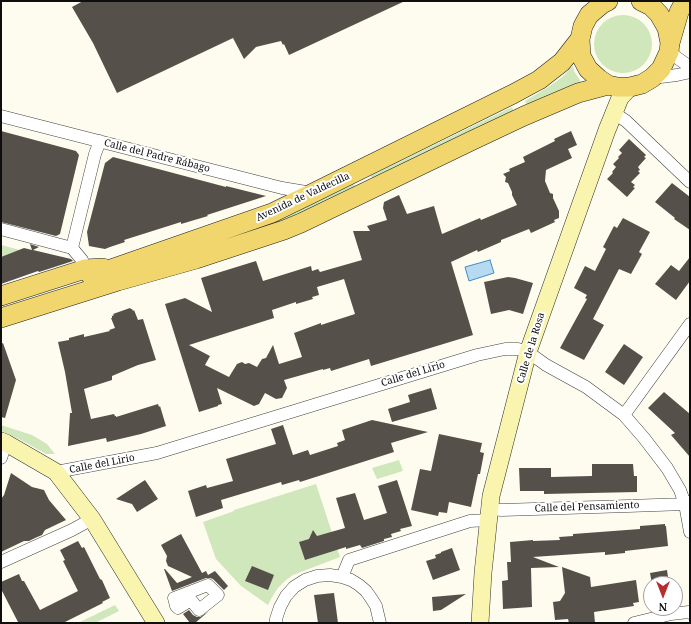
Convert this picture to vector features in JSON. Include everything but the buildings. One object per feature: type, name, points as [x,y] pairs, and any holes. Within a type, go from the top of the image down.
[{"type":"main road","points":[[608,1],[589,15],[583,26],[580,39],[582,56],[588,69],[608,85],[617,87],[630,87],[642,84],[652,78],[661,69],[679,12],[685,1]]},
{"type":"main road","points":[[641,1],[651,6],[659,14],[667,28],[669,47]]},
{"type":"main road","name":"Avenida de Valdecilla","points":[[1,306],[272,213],[539,80],[562,62],[580,39]]},
{"type":"main road","name":"Avenida de Valdecilla","points":[[1,318],[118,281],[181,264],[251,242],[301,223],[524,116],[578,93],[608,85]]},
{"type":"main road","name":"Avenida de Valdecilla","points":[[1,328],[104,293],[181,264]]},
{"type":"main road","points":[[1,296],[85,269],[116,267]]},
{"type":"street","points":[[669,47],[690,67]]},
{"type":"street","points":[[652,78],[690,72]]},
{"type":"street","name":"Calle de la Rosa","points":[[480,623],[488,515],[491,496],[528,352],[607,130],[620,98],[630,87]]},
{"type":"street","name":"Calle del Padre Rábago","points":[[1,116],[282,188],[313,193]]},
{"type":"street","points":[[620,117],[690,182]]},
{"type":"street","points":[[72,248],[95,154],[100,141]]},
{"type":"street","points":[[1,230],[72,248],[82,260],[85,269]]},
{"type":"street","points":[[624,415],[690,324]]},
{"type":"street","name":"Calle del Lirio","points":[[56,472],[158,453],[477,355],[505,350],[528,352]]},
{"type":"street","points":[[528,352],[546,365],[586,387],[624,415],[667,468],[680,490],[687,503],[690,532]]},
{"type":"street","points":[[3,447],[56,472],[92,519],[156,623]]},
{"type":"street","name":"Calle del Pensamiento","points":[[342,577],[349,560],[502,510],[687,503]]},
{"type":"street","points":[[1,562],[72,530],[92,519]]},
{"type":"street","points":[[276,623],[280,607],[286,596],[294,587],[305,580],[317,576],[330,575],[342,577],[355,582],[366,591],[376,606],[380,623]]},
{"type":"street","points":[[634,623],[690,611]]},
{"type":"green space","points":[[617,15],[629,15],[644,23],[652,38],[652,50],[644,65],[629,73],[617,73],[602,65],[594,50],[594,38],[602,23]]},
{"type":"green space","points":[[573,66],[574,71],[581,82],[527,105],[525,101],[561,78]]},
{"type":"green space","points":[[512,107],[514,112],[374,179],[370,176]]},
{"type":"green space","points":[[353,184],[357,187],[284,222],[72,288],[283,219]]},
{"type":"green space","points":[[1,245],[20,250],[1,257]]},
{"type":"green space","points":[[1,425],[32,435],[47,444],[55,454],[46,454],[1,431]]},
{"type":"green space","points":[[399,460],[403,471],[377,479],[372,468]]},
{"type":"green space","points":[[316,484],[340,557],[293,575],[278,588],[268,605],[241,586],[216,559],[203,522],[234,510]]},
{"type":"green space","points":[[115,605],[119,611],[95,623],[78,623]]},
{"type":"water","points":[[490,260],[494,273],[469,281],[465,267]]}]
